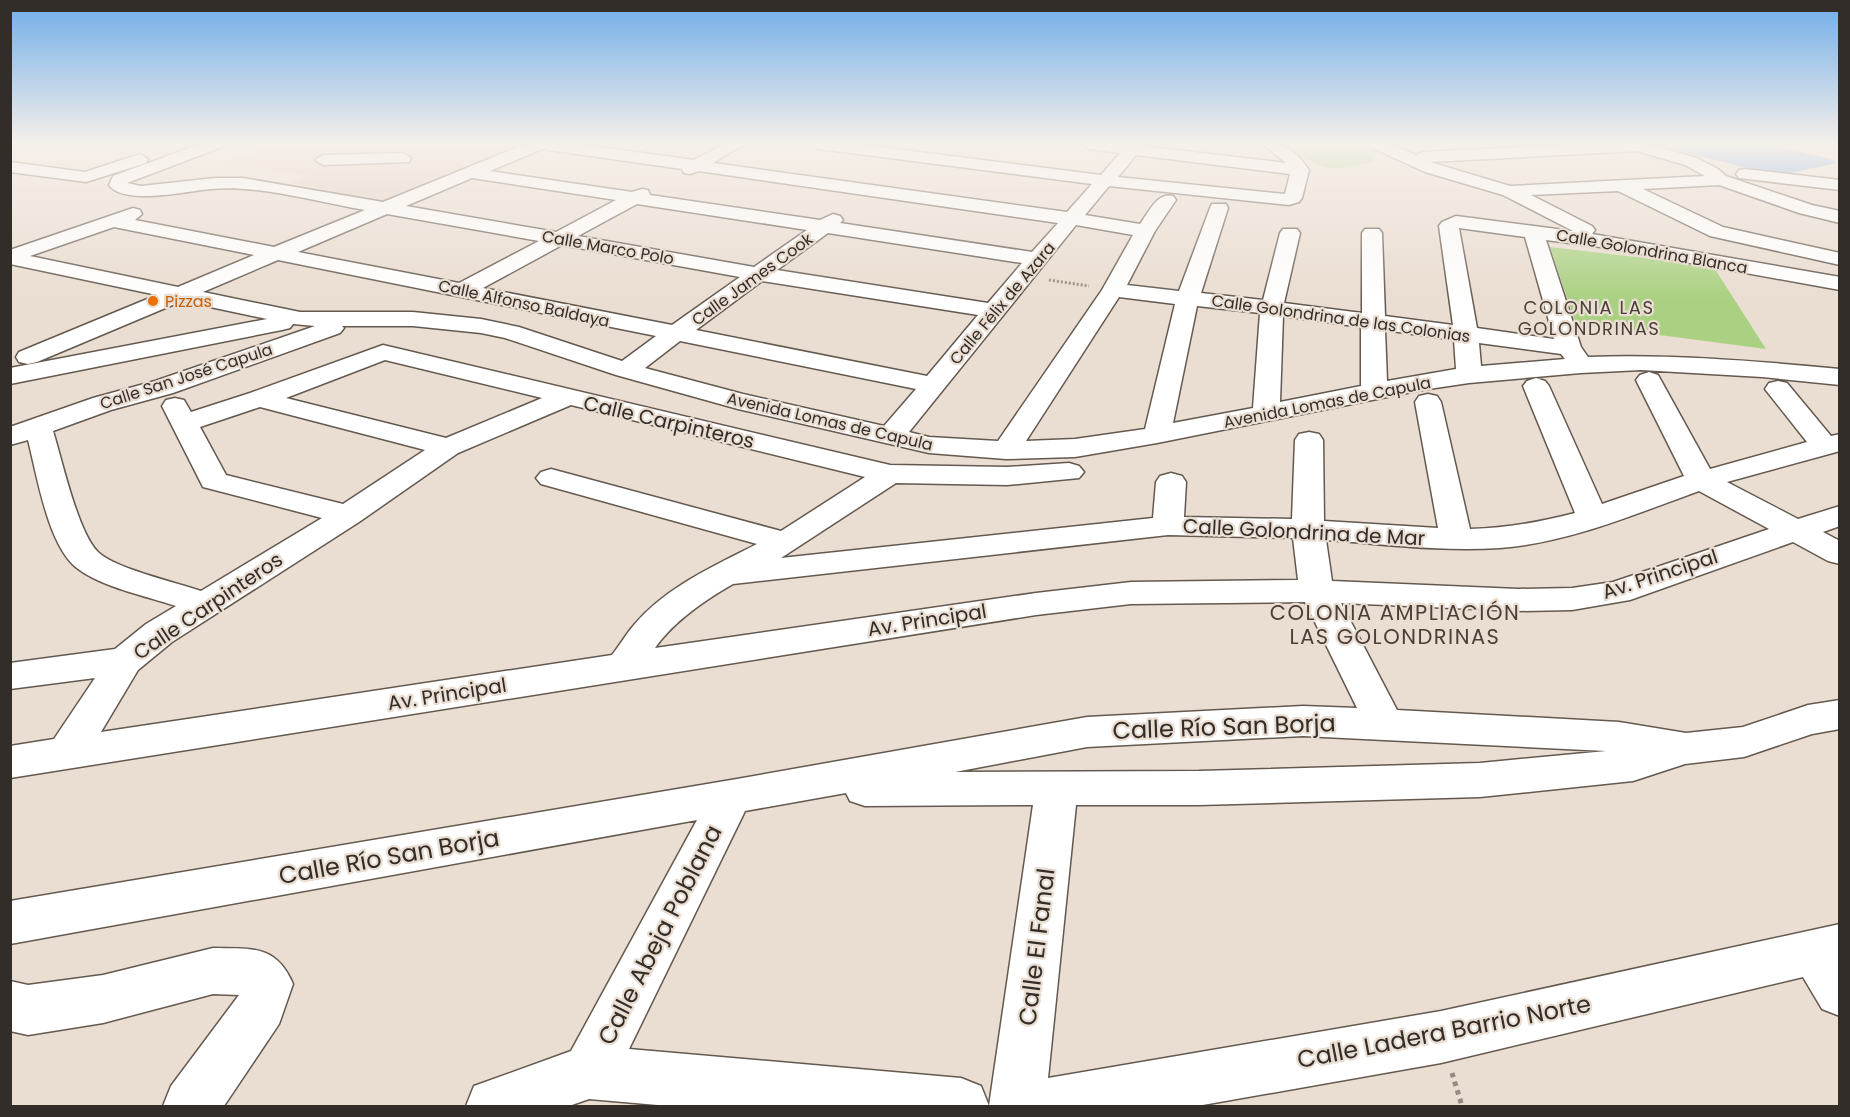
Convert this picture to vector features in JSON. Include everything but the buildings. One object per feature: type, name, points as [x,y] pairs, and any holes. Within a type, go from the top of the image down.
[{"type":"street","points":[[10,258],[27,250],[184,196]]},
{"type":"street","name":"Calle Marco Polo","points":[[313,196],[759,274],[993,311]]},
{"type":"street","points":[[19,355],[176,295],[387,208],[396,196]]},
{"type":"street","points":[[623,196],[824,227],[1030,268]]},
{"type":"street","points":[[413,319],[639,196]]},
{"type":"street","name":"Calle James Cook","points":[[625,370],[865,196]]},
{"type":"street","points":[[915,196],[1144,231]]},
{"type":"street","name":"Calle Félix de Azara","points":[[891,435],[935,385],[993,311],[1093,196]]},
{"type":"street","points":[[1242,196],[1277,200],[1293,196]]},
{"type":"street","points":[[1519,196],[1608,242]]},
{"type":"street","points":[[1643,196],[1717,232],[1839,259]]},
{"type":"street","points":[[1771,196],[1806,209],[1839,217]]},
{"type":"street","points":[[1006,450],[1113,290],[1144,231],[1167,200]]},
{"type":"street","points":[[1157,435],[1188,298],[1219,208]]},
{"type":"street","name":"Calle Alfonso Baldaya","points":[[113,220],[277,254],[454,295],[675,334],[935,385]]},
{"type":"street","name":"Calle Golondrina Blanca","points":[[1466,335],[1449,226],[1464,222],[1608,242],[1839,284]]},
{"type":"street","points":[[1533,231],[1575,356]]},
{"type":"street","points":[[1266,414],[1272,308],[1290,233]]},
{"type":"street","points":[[1372,233],[1374,391]]},
{"type":"street","name":"Avenida Lomas de Capula","points":[[10,258],[176,295],[300,319],[413,319],[460,322],[511,332],[625,370],[738,401],[929,445],[1006,450],[1075,448],[1157,435],[1374,391],[1575,356],[1839,377]]},
{"type":"street","name":"Calle Golondrina de las Colonias","points":[[1113,290],[1272,308],[1466,335],[1575,356]]},
{"type":"street","name":"Calle San José Capula","points":[[20,428],[69,407],[102,404],[164,387],[292,340],[363,318]]},
{"type":"street","points":[[10,376],[300,319]]},
{"type":"street","points":[[1466,335],[1469,375]]},
{"type":"street","points":[[19,355],[52,358],[158,346]]},
{"type":"street","points":[[184,423],[259,399],[383,352],[566,398]]},
{"type":"street","points":[[1649,380],[1701,480],[1839,554]]},
{"type":"street","points":[[1536,386],[1593,518]]},
{"type":"street","points":[[164,387],[214,481],[348,515]]},
{"type":"street","points":[[1778,389],[1832,443]]},
{"type":"street","name":"Calle Carpinteros","points":[[125,661],[159,633],[348,515],[448,447],[566,398],[890,474],[1007,476],[1069,472]]},
{"type":"street","points":[[259,399],[448,447]]},
{"type":"street","points":[[1428,402],[1456,539]]},
{"type":"street","points":[[20,428],[71,540],[87,561],[106,571],[205,604]]},
{"type":"street","points":[[1309,440],[1308,531],[1317,591],[1385,724]]},
{"type":"street","name":"Calle Golondrina de Mar","points":[[721,575],[1168,526],[1253,526],[1456,539],[1501,538],[1536,533],[1593,518],[1701,480],[1832,443]]},
{"type":"street","points":[[624,666],[648,632],[675,607],[721,575],[786,542],[890,474]]},
{"type":"street","points":[[551,478],[786,542]]},
{"type":"street","points":[[1168,526],[1171,482]]},
{"type":"street","name":"Av. Principal","points":[[10,762],[1035,604],[1131,593],[1317,591],[1518,600],[1572,599],[1618,592],[1839,515]]},
{"type":"street","points":[[10,676],[125,661]]},
{"type":"street","points":[[67,753],[125,661]]},
{"type":"street","name":"Calle Río San Borja","points":[[749,794],[1057,787],[1199,788],[1480,780],[1633,765],[1686,748],[1744,742],[1829,712]]},
{"type":"street","name":"Calle Río San Borja","points":[[10,923],[749,794],[1087,732],[1303,721],[1619,737],[1686,748]]},
{"type":"street","name":"Calle El Fanal","points":[[1017,1107],[1057,787]]},
{"type":"street","name":"Calle Abeja Poblana","points":[[589,1072],[749,794]]},
{"type":"street","name":"Calle Ladera Barrio Norte","points":[[1045,1107],[1441,1037],[1831,963]]},
{"type":"street","points":[[10,1006],[28,1010],[103,999],[213,971],[254,972],[268,984],[261,1007],[191,1107]]},
{"type":"street","points":[[494,1107],[589,1072],[961,1107]]},
{"type":"path","points":[[1030,268],[1113,290]]},
{"type":"shaded area","points":[[359,196],[396,196],[384,201]]},
{"type":"green space","points":[[1550,247],[1713,266],[1766,349],[1576,324]]},
{"type":"place","name":"Pizzas","points":[[153,301]]},
{"type":"district","name":"COLONIA LAS GOLONDRINAS","points":[[1589,318]]},
{"type":"district","name":"COLONIA AMPLIACIÓN LAS GOLONDRINAS","points":[[1395,625]]}]
